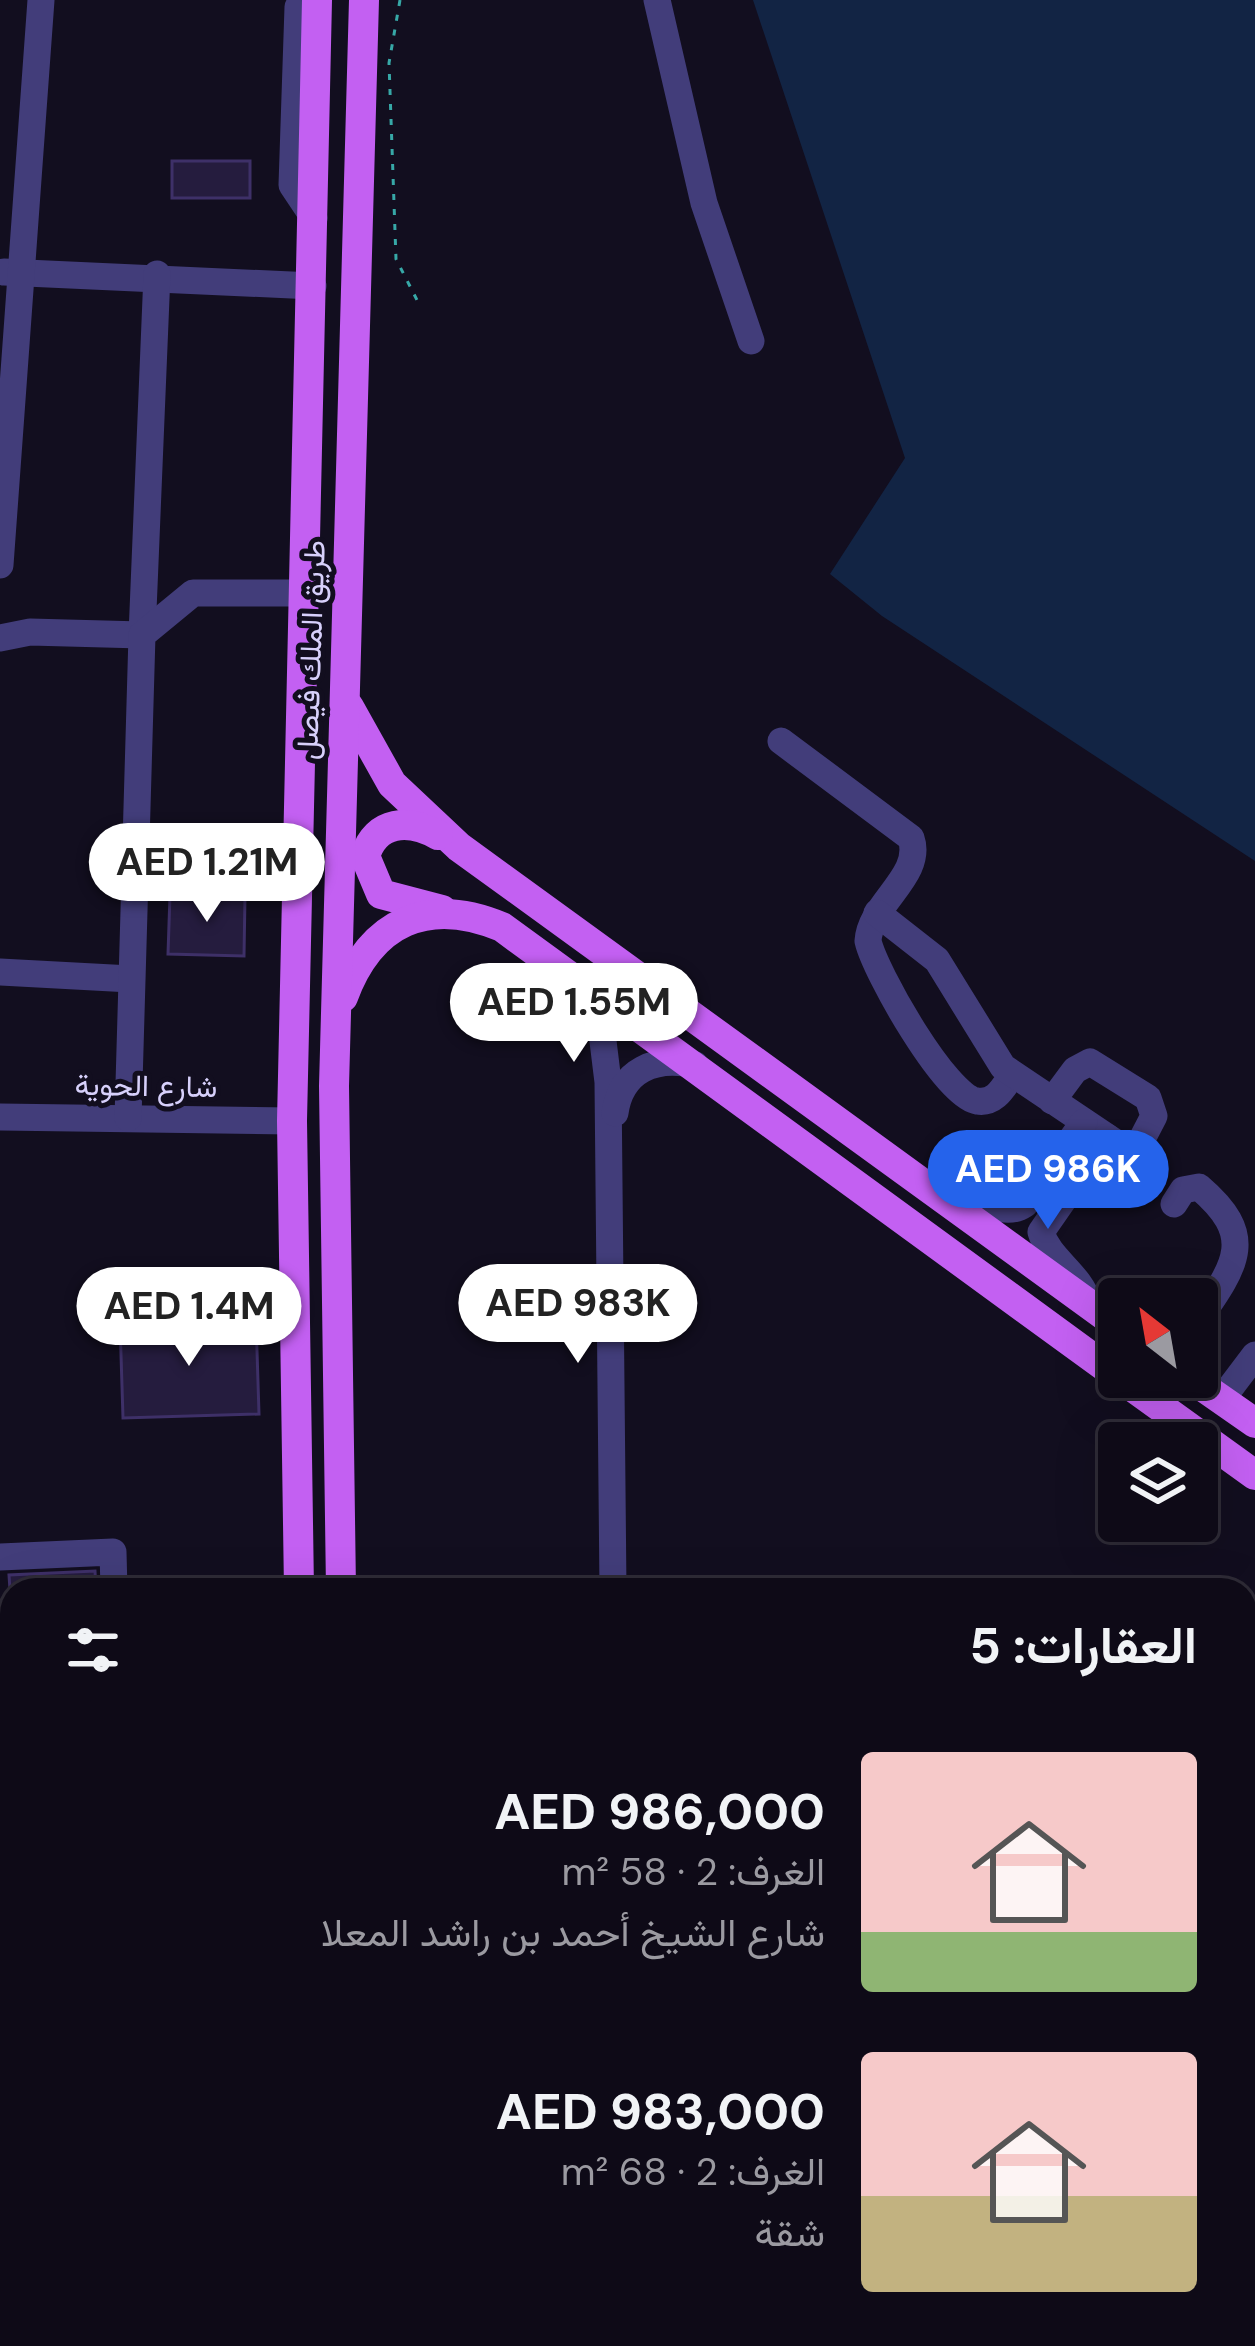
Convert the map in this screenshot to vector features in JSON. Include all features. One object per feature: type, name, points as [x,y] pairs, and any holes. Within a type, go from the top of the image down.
[{"type":"main road","name":"طريق الملك فيصل","points":[[299,1578],[292,1121],[317,0]]},
{"type":"main road","name":"طريق الملك فيصل","points":[[340,1578],[336,1015],[364,0]]},
{"type":"main road","points":[[346,700],[392,784],[459,847]]},
{"type":"main road","points":[[1098,1311],[938,1190],[459,847],[426,828],[404,824],[376,834],[365,856],[382,894],[502,927],[1098,1362]]},
{"type":"main road","points":[[336,1015],[363,953],[415,917],[442,910]]},
{"type":"main road","points":[[1148,1398],[1255,1475]]},
{"type":"main road","points":[[1218,1398],[1255,1423]]},
{"type":"street","points":[[0,565],[9,272],[41,0]]},
{"type":"street","points":[[304,0],[298,7],[292,185],[314,218]]},
{"type":"street","points":[[657,0],[704,202],[751,341]]},
{"type":"street","points":[[9,272],[157,274],[313,286]]},
{"type":"street","points":[[128,1118],[157,274]]},
{"type":"street","points":[[0,638],[30,632],[142,635],[193,593],[305,593]]},
{"type":"street","points":[[782,741],[911,838],[913,860],[868,933],[872,955],[950,1086],[974,1101],[988,1101],[1012,1075]]},
{"type":"street","points":[[877,913],[937,960],[989,1050],[1012,1075],[1052,1101],[1096,1129],[1127,1148],[1137,1146],[1154,1115],[1148,1098],[1102,1065],[1079,1066],[1052,1101]]},
{"type":"street","points":[[0,972],[130,979]]},
{"type":"street","points":[[574,977],[602,1033],[610,1142],[613,1578]]},
{"type":"street","points":[[610,1142],[616,1102],[637,1071],[671,1060],[695,1065]]},
{"type":"street","name":"شارع الحوية","points":[[0,1117],[292,1121]]},
{"type":"street","points":[[938,1190],[969,1192],[1002,1210],[1021,1208],[1096,1129]]},
{"type":"street","points":[[1088,1304],[1077,1276],[1046,1245],[1041,1232],[1096,1129]]},
{"type":"street","points":[[1174,1204],[1184,1190],[1199,1187],[1235,1212],[1248,1232],[1244,1256],[1218,1292]]},
{"type":"street","points":[[1221,1400],[1255,1354]]},
{"type":"street","points":[[0,1557],[113,1552],[114,1578]]},
{"type":"path","points":[[400,0],[389,63],[396,259],[418,302]]},
{"type":"water","points":[[753,0],[1255,0],[1255,861],[882,616],[830,574],[905,458]]},
{"type":"building","points":[[172,161],[250,161],[250,198],[172,198]]},
{"type":"building","points":[[170,895],[245,896],[244,956],[168,954]]},
{"type":"building","points":[[256,1319],[259,1414],[123,1418],[120,1323]]},
{"type":"building","points":[[95,1571],[95,1578],[9,1578]]}]
